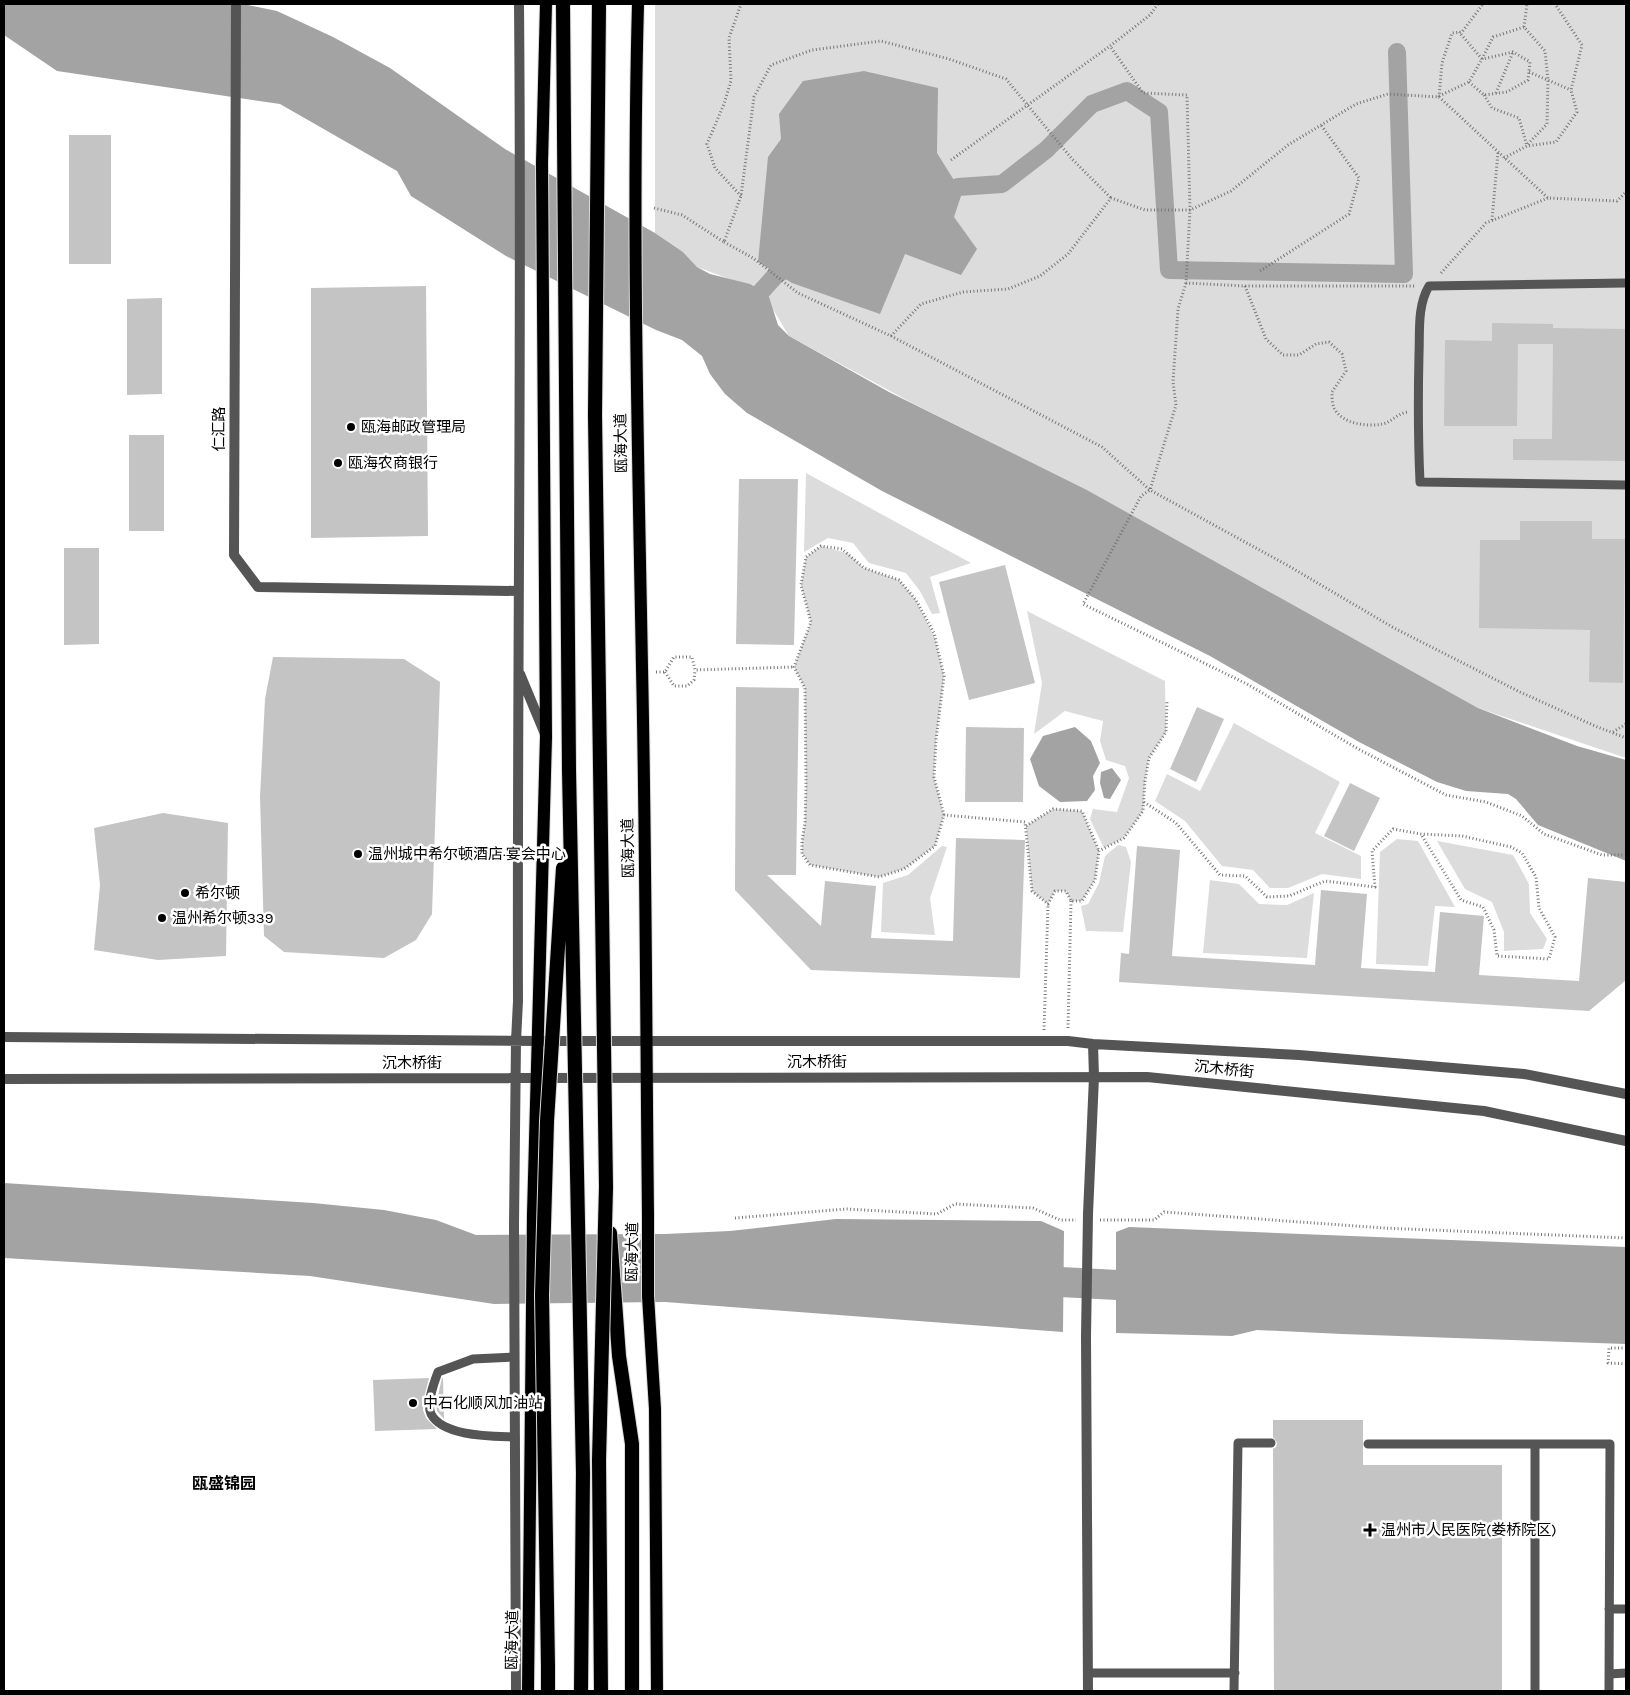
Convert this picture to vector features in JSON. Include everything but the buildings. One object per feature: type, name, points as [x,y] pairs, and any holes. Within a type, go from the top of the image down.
[{"type":"highway","points":[[563,4],[569,770],[583,1473],[581,1691]]},
{"type":"highway","name":"瓯海大道","points":[[599,4],[595,415],[606,1186],[598,1460],[600,1691]]},
{"type":"highway","points":[[600,46],[604,4]]},
{"type":"highway","points":[[548,1691],[543,1286],[547,1121],[569,770]]},
{"type":"highway","points":[[606,1186],[619,1356],[632,1444],[632,1691]]},
{"type":"main road","points":[[537,1078],[546,737],[542,163],[546,4]]},
{"type":"main road","name":"瓯海大道","points":[[638,4],[634,141],[636,356],[642,672],[648,1296],[655,1409],[657,1691]]},
{"type":"main road","name":"瓯海大道","points":[[528,1691],[533,1214],[537,1078]]},
{"type":"street","name":"仁汇路","points":[[236,4],[234,555],[258,587],[518,590]]},
{"type":"street","points":[[516,1691],[514,1224],[518,1001],[519,4]]},
{"type":"street","points":[[518,668],[546,737]]},
{"type":"street","name":"沉木桥街","points":[[4,1037],[516,1041],[1068,1041],[1300,1055],[1524,1074],[1626,1094]]},
{"type":"street","points":[[1088,1691],[1086,1336],[1088,1214],[1094,1077],[1093,1044]]},
{"type":"street","name":"沉木桥街","points":[[4,1079],[1147,1076],[1484,1110],[1626,1140]]},
{"type":"lane","points":[[1626,283],[1429,286],[1425,293],[1420,313],[1417,412],[1420,482],[1626,485]]},
{"type":"lane","points":[[514,1357],[473,1359],[438,1372],[431,1390],[430,1412],[438,1423],[457,1431],[488,1436],[515,1437]]},
{"type":"lane","points":[[1234,1691],[1238,1443],[1271,1443]]},
{"type":"lane","points":[[1368,1444],[1610,1444],[1609,1691]]},
{"type":"lane","points":[[1535,1444],[1535,1691]]},
{"type":"lane","points":[[1609,1609],[1626,1609]]},
{"type":"lane","points":[[1609,1674],[1626,1672]]},
{"type":"lane","points":[[1088,1673],[1235,1673]]},
{"type":"path","points":[[741,4],[729,38],[731,81],[724,104],[707,144],[715,168],[742,196]]},
{"type":"path","points":[[951,160],[1110,46],[1150,15],[1158,4]]},
{"type":"path","points":[[1439,97],[1442,63],[1452,33],[1462,32],[1483,4]]},
{"type":"path","points":[[1526,4],[1524,26],[1545,51],[1548,80],[1547,124],[1527,146]]},
{"type":"path","points":[[1504,158],[1527,146],[1556,142],[1576,112],[1571,90],[1582,45],[1554,4]]},
{"type":"path","points":[[724,242],[742,196],[754,97],[771,65],[812,50],[881,41],[949,59],[1006,79],[1072,159],[1111,198],[1145,210],[1190,210],[1231,191],[1288,146],[1356,104],[1388,94],[1439,97],[1468,82],[1493,37],[1524,26]]},
{"type":"path","points":[[1459,32],[1482,59]]},
{"type":"path","points":[[1110,46],[1143,93],[1187,95],[1190,210],[1186,283],[1178,309],[1173,382],[1176,405],[1150,490],[1140,496],[1083,604],[1247,684],[1360,750],[1446,795],[1486,802],[1522,816],[1544,834],[1602,855],[1626,855]]},
{"type":"path","points":[[1482,59],[1513,52],[1530,62],[1528,80],[1507,92],[1484,95]]},
{"type":"path","points":[[1496,93],[1513,52]]},
{"type":"path","points":[[1529,72],[1571,90]]},
{"type":"path","points":[[1468,82],[1484,95],[1492,108],[1519,118],[1527,146]]},
{"type":"path","points":[[1439,97],[1548,198]]},
{"type":"path","points":[[1260,271],[1349,214],[1359,178],[1322,125]]},
{"type":"path","points":[[1492,220],[1498,152]]},
{"type":"path","points":[[1186,283],[1245,286],[1429,286],[1486,222],[1548,198],[1617,201],[1626,192]]},
{"type":"path","points":[[891,336],[922,304],[963,292],[1008,289],[1040,276],[1068,254],[1111,198]]},
{"type":"path","points":[[654,208],[682,215],[753,258],[798,293],[891,336],[1102,447],[1150,490],[1287,565],[1394,628],[1520,692],[1626,738]]},
{"type":"path","points":[[1245,286],[1266,339],[1283,355],[1299,355],[1316,344],[1329,342],[1342,354],[1346,371],[1332,392],[1334,408],[1347,421],[1384,424],[1402,413],[1417,412]]},
{"type":"path","points":[[821,546],[842,550],[864,568],[899,580],[916,600],[934,632],[944,676],[936,740],[934,777],[944,815],[934,846],[904,869],[879,877],[810,864],[802,854],[806,785],[805,688],[794,667],[811,622],[801,585],[806,557],[821,546]]},
{"type":"path","points":[[674,657],[692,657],[695,670],[694,680],[687,686],[674,686],[665,672],[674,657]]},
{"type":"path","points":[[695,670],[794,667]]},
{"type":"path","points":[[642,672],[665,672]]},
{"type":"path","points":[[1099,851],[1124,838],[1143,812],[1149,758],[1166,732],[1167,700]]},
{"type":"path","points":[[1612,733],[1626,724]]},
{"type":"path","points":[[1144,802],[1176,823],[1220,875],[1245,876],[1267,897],[1289,896],[1325,881],[1375,887],[1372,850],[1393,830],[1462,836],[1511,847],[1522,853],[1536,877],[1539,908],[1555,937],[1549,959],[1497,956],[1494,930],[1483,907],[1461,900],[1422,834]]},
{"type":"path","points":[[1026,826],[1054,809],[1082,811],[1099,851],[1094,880],[1082,901],[1071,902]]},
{"type":"path","points":[[944,815],[1026,822],[1032,892],[1048,904]]},
{"type":"path","points":[[1044,1041],[1048,904],[1055,891],[1066,891],[1071,902],[1068,1041]]},
{"type":"path","points":[[735,1218],[846,1209],[937,1214],[955,1204],[1033,1208],[1060,1220],[1079,1220]]},
{"type":"path","points":[[1098,1220],[1154,1220],[1164,1212],[1383,1228],[1626,1238]]},
{"type":"path","points":[[1626,1348],[1609,1348],[1608,1363],[1626,1364]]},
{"type":"shaded area","points":[[4,4],[243,4],[277,11],[333,37],[390,68],[505,149],[655,233],[683,252],[697,267],[710,274],[750,284],[762,291],[769,297],[778,325],[789,336],[889,392],[1087,490],[1478,708],[1577,746],[1626,760],[1626,861],[1538,825],[1516,799],[1508,794],[1466,791],[1437,782],[1359,742],[1210,656],[882,491],[747,413],[725,394],[710,374],[702,356],[682,340],[656,330],[506,256],[411,196],[397,171],[280,104],[57,71],[4,35]]},
{"type":"shaded area","points":[[655,4],[1626,4],[1626,758],[1478,708],[1087,490],[914,404],[789,336],[762,291],[697,267],[683,252],[655,233]]},
{"type":"shaded area","points":[[864,71],[938,88],[937,153],[962,193],[954,217],[977,249],[961,275],[905,254],[880,314],[792,283],[758,262],[768,157],[781,139],[779,114],[803,81]]},
{"type":"shaded area","points":[[806,473],[971,563],[930,577],[940,613],[932,614],[920,591],[906,573],[869,563],[853,543],[828,538],[804,552]]},
{"type":"shaded area","points":[[821,546],[847,553],[864,568],[899,580],[916,600],[935,638],[944,676],[936,740],[934,777],[944,815],[935,846],[904,869],[879,877],[810,865],[802,853],[806,785],[805,688],[794,667],[811,622],[801,585],[806,557]]},
{"type":"shaded area","points":[[1027,611],[1165,681],[1166,732],[1149,758],[1143,811],[1124,838],[1104,848],[1090,819],[1093,809],[1117,812],[1129,778],[1125,766],[1106,760],[1100,741],[1103,721],[1065,711],[1034,734],[1042,683]]},
{"type":"shaded area","points":[[1234,723],[1340,782],[1315,833],[1361,856],[1361,879],[1322,874],[1288,888],[1270,888],[1253,870],[1222,866],[1185,821],[1155,801],[1167,774],[1200,791]]},
{"type":"shaded area","points":[[1075,727],[1091,741],[1100,763],[1093,776],[1095,790],[1087,801],[1060,802],[1039,786],[1030,759],[1043,736]]},
{"type":"shaded area","points":[[1112,768],[1121,780],[1110,799],[1104,798],[1100,783],[1101,772]]},
{"type":"shaded area","points":[[1053,809],[1082,811],[1099,851],[1095,880],[1082,901],[1071,901],[1066,891],[1055,891],[1048,904],[1032,891],[1026,826]]},
{"type":"shaded area","points":[[1397,839],[1418,841],[1455,907],[1435,906],[1428,966],[1376,964],[1380,852]]},
{"type":"shaded area","points":[[1437,841],[1513,855],[1529,884],[1530,913],[1547,939],[1543,949],[1504,951],[1504,932],[1492,902],[1465,889]]},
{"type":"shaded area","points":[[1118,845],[1126,847],[1131,862],[1123,932],[1086,931],[1081,906],[1088,904],[1099,883],[1105,856]]},
{"type":"shaded area","points":[[942,846],[947,847],[930,898],[935,935],[881,932],[883,883],[908,875]]},
{"type":"shaded area","points":[[1210,880],[1239,884],[1259,904],[1287,905],[1314,893],[1307,958],[1203,953]]},
{"type":"shaded area","points":[[4,1183],[313,1203],[384,1210],[436,1220],[476,1235],[665,1234],[730,1231],[836,1219],[1041,1221],[1064,1231],[1063,1332],[665,1302],[494,1304],[310,1276],[4,1258]]},
{"type":"shaded area","points":[[1129,1227],[1626,1247],[1626,1344],[1257,1330],[1232,1336],[1116,1333],[1116,1232]]},
{"type":"waterway","points":[[938,197],[958,187],[1002,184],[1046,150],[1092,104],[1127,91],[1159,112],[1169,270],[1404,274],[1397,52]]},
{"type":"waterway","points":[[747,307],[777,274],[797,264]]},
{"type":"waterway","points":[[1022,1280],[1156,1287]]},
{"type":"place","name":"瓯海邮政管理局","points":[[351,427]]},
{"type":"place","name":"瓯海农商银行","points":[[338,463]]},
{"type":"place","name":"温州城中希尔顿酒店·宴会中心","points":[[358,854]]},
{"type":"place","name":"希尔顿","points":[[185,893]]},
{"type":"place","name":"温州希尔顿339","points":[[162,918]]},
{"type":"place","name":"中石化顺风加油站","points":[[413,1403]]},
{"type":"place","name":"温州市人民医院(娄桥院区)","points":[[1370,1530]]},
{"type":"district","name":"瓯盛锦园","points":[[224,1483]]}]
